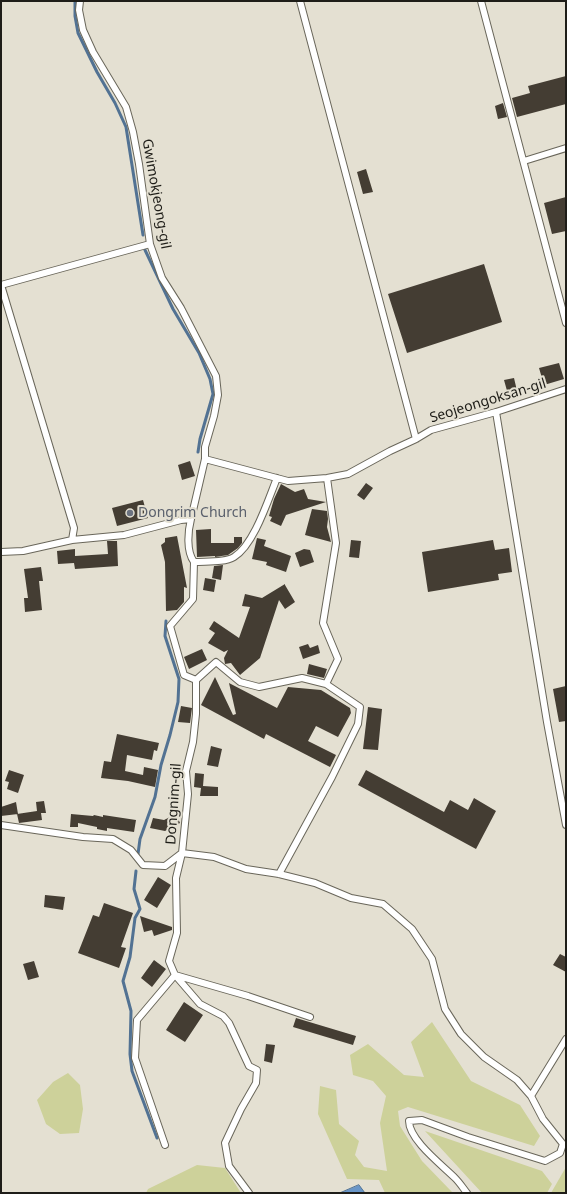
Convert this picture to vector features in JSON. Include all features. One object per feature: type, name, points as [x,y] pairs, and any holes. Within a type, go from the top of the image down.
[{"type":"lane","name":"Gwimokjeong-gil","points":[[80,1],[79,10],[83,30],[93,52],[126,107],[133,132],[139,164],[150,244],[162,278],[181,308],[216,376],[218,395],[214,416],[205,447],[205,459]]},
{"type":"lane","points":[[300,1],[416,439]]},
{"type":"lane","points":[[482,1],[566,323]]},
{"type":"lane","points":[[524,161],[566,148]]},
{"type":"lane","points":[[72,540],[74,528],[1,285],[150,244]]},
{"type":"lane","name":"Seojeongoksan-gil","points":[[205,459],[288,481],[327,478],[348,474],[431,430],[496,412],[566,389]]},
{"type":"lane","points":[[496,412],[545,714],[566,825]]},
{"type":"lane","points":[[205,459],[188,531],[191,557],[194,562],[193,599],[170,626],[184,675],[196,680],[216,662],[240,682],[259,687],[302,678],[326,684],[360,707],[358,724],[332,777],[279,874]]},
{"type":"lane","points":[[194,562],[234,558],[247,546],[277,478]]},
{"type":"lane","points":[[326,684],[338,659],[324,623],[336,543],[327,478]]},
{"type":"lane","points":[[1,552],[24,551],[72,540],[124,535],[191,519]]},
{"type":"lane","name":"Dongnim-gil","points":[[1,825],[83,837],[113,839],[131,850],[143,864],[165,866],[182,853],[188,794],[186,771],[193,742],[196,714],[196,680]]},
{"type":"lane","points":[[249,1193],[229,1166],[225,1143],[241,1109],[256,1083],[257,1070],[249,1066],[229,1023],[223,1016],[200,1004],[175,975],[169,961],[177,933],[176,878],[182,853],[214,858],[246,869],[279,874],[315,883],[351,898],[383,904],[412,929],[432,959],[444,1009],[461,1034],[484,1057],[517,1080],[531,1096],[543,1119],[563,1144],[560,1153],[545,1161],[468,1137],[422,1120],[409,1121],[409,1126],[420,1146],[457,1180],[467,1193]]},
{"type":"lane","points":[[175,975],[248,996],[310,1017]]},
{"type":"lane","points":[[165,1145],[135,1058],[137,1020],[175,975]]},
{"type":"lane","points":[[531,1096],[566,1039]]},
{"type":"green space","points":[[432,1022],[471,1081],[520,1105],[540,1136],[534,1146],[408,1107],[398,1111],[400,1126],[422,1161],[453,1193],[385,1193],[379,1180],[347,1179],[318,1114],[320,1086],[336,1090],[339,1124],[359,1141],[355,1155],[364,1167],[387,1171],[380,1123],[386,1096],[373,1081],[353,1075],[350,1055],[368,1044],[404,1075],[424,1077],[411,1042]]},
{"type":"green space","points":[[68,1073],[80,1085],[83,1109],[79,1133],[60,1134],[46,1124],[37,1100],[53,1082]]},
{"type":"green space","points":[[425,1131],[542,1171],[552,1184],[547,1193],[482,1193]]},
{"type":"green space","points":[[197,1165],[225,1168],[241,1193],[146,1193],[148,1189]]},
{"type":"green space","points":[[566,1167],[566,1193],[551,1193]]},
{"type":"water","points":[[359,1185],[365,1193],[340,1193]]},
{"type":"building","points":[[566,76],[566,104],[517,117],[512,98],[530,93],[528,86]]},
{"type":"building","points":[[503,103],[507,117],[498,119],[495,106]]},
{"type":"building","points":[[366,169],[373,192],[363,194],[357,172]]},
{"type":"building","points":[[566,197],[566,231],[552,234],[544,203]]},
{"type":"building","points":[[484,264],[502,322],[407,353],[388,294]]},
{"type":"building","points":[[559,363],[564,379],[544,385],[539,368]]},
{"type":"building","points":[[514,378],[518,395],[509,398],[504,380]]},
{"type":"building","points":[[190,461],[195,476],[182,480],[178,465]]},
{"type":"building","points":[[366,483],[373,488],[364,500],[357,495]]},
{"type":"building","points":[[281,484],[295,492],[304,489],[308,499],[326,502],[286,515],[281,526],[270,521],[272,517],[269,516],[274,499]]},
{"type":"building","name":"Dongrim Church","points":[[143,500],[148,518],[117,526],[112,508]]},
{"type":"building","points":[[312,509],[327,511],[327,527],[331,542],[305,535]]},
{"type":"building","points":[[211,529],[211,543],[234,543],[234,537],[242,537],[242,543],[228,555],[197,557],[196,530]]},
{"type":"building","points":[[177,536],[187,588],[184,587],[184,602],[177,610],[166,611],[165,562],[161,545],[165,542],[165,538]]},
{"type":"building","points":[[257,538],[266,540],[264,546],[291,556],[286,572],[266,565],[267,562],[252,559]]},
{"type":"building","points":[[351,540],[361,541],[359,558],[349,557]]},
{"type":"building","points":[[493,540],[495,550],[509,548],[512,572],[498,574],[499,580],[428,592],[422,552]]},
{"type":"building","points":[[107,541],[117,541],[118,566],[75,569],[74,563],[58,564],[57,551],[75,549],[75,556],[108,554]]},
{"type":"building","points":[[304,549],[310,550],[314,562],[300,567],[295,553]]},
{"type":"building","points":[[223,565],[221,580],[212,578],[214,566]]},
{"type":"building","points":[[41,567],[43,581],[39,581],[42,610],[25,612],[24,598],[28,598],[24,569]]},
{"type":"building","points":[[205,578],[216,580],[214,592],[203,590]]},
{"type":"building","points":[[285,584],[295,602],[285,609],[279,600],[260,658],[240,675],[231,663],[225,664],[224,658],[228,650],[224,652],[208,643],[215,633],[209,629],[214,621],[239,638],[250,607],[242,606],[245,594],[262,598]]},
{"type":"building","points":[[308,644],[310,648],[318,645],[320,653],[303,659],[299,647]]},
{"type":"building","points":[[202,649],[207,660],[189,669],[184,657]]},
{"type":"building","points":[[309,664],[327,669],[324,678],[307,674]]},
{"type":"building","points":[[215,677],[233,715],[236,714],[229,683],[277,708],[288,687],[321,690],[350,708],[351,713],[338,737],[316,726],[308,741],[336,755],[330,767],[266,734],[264,739],[201,705]]},
{"type":"building","points":[[566,686],[566,721],[559,722],[553,689]]},
{"type":"building","points":[[181,706],[192,708],[190,723],[178,722]]},
{"type":"building","points":[[368,707],[382,709],[378,750],[363,749]]},
{"type":"building","points":[[117,734],[159,743],[157,751],[154,750],[152,760],[127,755],[125,771],[143,775],[144,767],[158,770],[155,787],[128,781],[101,778],[104,761],[111,762]]},
{"type":"building","points":[[211,746],[222,749],[218,767],[207,765]]},
{"type":"building","points":[[9,770],[24,775],[18,793],[7,789],[9,782],[5,781]]},
{"type":"building","points":[[366,770],[444,812],[450,800],[468,810],[474,798],[496,811],[476,849],[358,785]]},
{"type":"building","points":[[195,773],[204,774],[203,786],[218,787],[218,796],[200,796],[201,788],[194,787]]},
{"type":"building","points":[[44,801],[46,813],[41,813],[42,820],[19,823],[17,814],[37,811],[36,802]]},
{"type":"building","points":[[16,802],[18,814],[1,816],[1,807]]},
{"type":"building","points":[[71,814],[103,817],[103,815],[136,820],[134,832],[107,828],[107,831],[78,823],[78,827],[70,827]]},
{"type":"building","points":[[176,814],[180,823],[165,831],[150,828],[153,818],[164,820]]},
{"type":"building","points":[[158,877],[171,885],[157,908],[144,900]]},
{"type":"building","points":[[45,895],[65,897],[63,910],[44,907]]},
{"type":"building","points":[[104,903],[133,913],[121,947],[126,948],[119,968],[78,953],[93,915],[99,917]]},
{"type":"building","points":[[140,916],[172,927],[172,930],[154,936],[152,930],[144,932]]},
{"type":"building","points":[[560,954],[566,957],[566,972],[553,965]]},
{"type":"building","points":[[154,960],[166,969],[152,987],[141,978]]},
{"type":"building","points":[[34,961],[39,977],[28,980],[23,964]]},
{"type":"building","points":[[184,1002],[203,1015],[185,1042],[166,1030]]},
{"type":"building","points":[[296,1018],[356,1036],[353,1045],[293,1027]]},
{"type":"building","points":[[266,1044],[275,1045],[272,1063],[264,1061]]},
{"type":"waterway","points":[[75,1],[75,16],[78,33],[126,127],[143,235]]},
{"type":"waterway","points":[[145,250],[173,309],[199,353],[210,379],[213,394],[200,439],[198,452]]},
{"type":"waterway","points":[[138,854],[140,839],[155,797],[161,765],[178,702],[179,679],[165,636],[166,621]]},
{"type":"waterway","points":[[136,871],[134,889],[140,909],[135,918],[130,957],[123,981],[131,1011],[130,1054],[132,1071],[157,1138]]},
{"type":"place","name":"Dongrim Church","points":[[130,513]]}]
